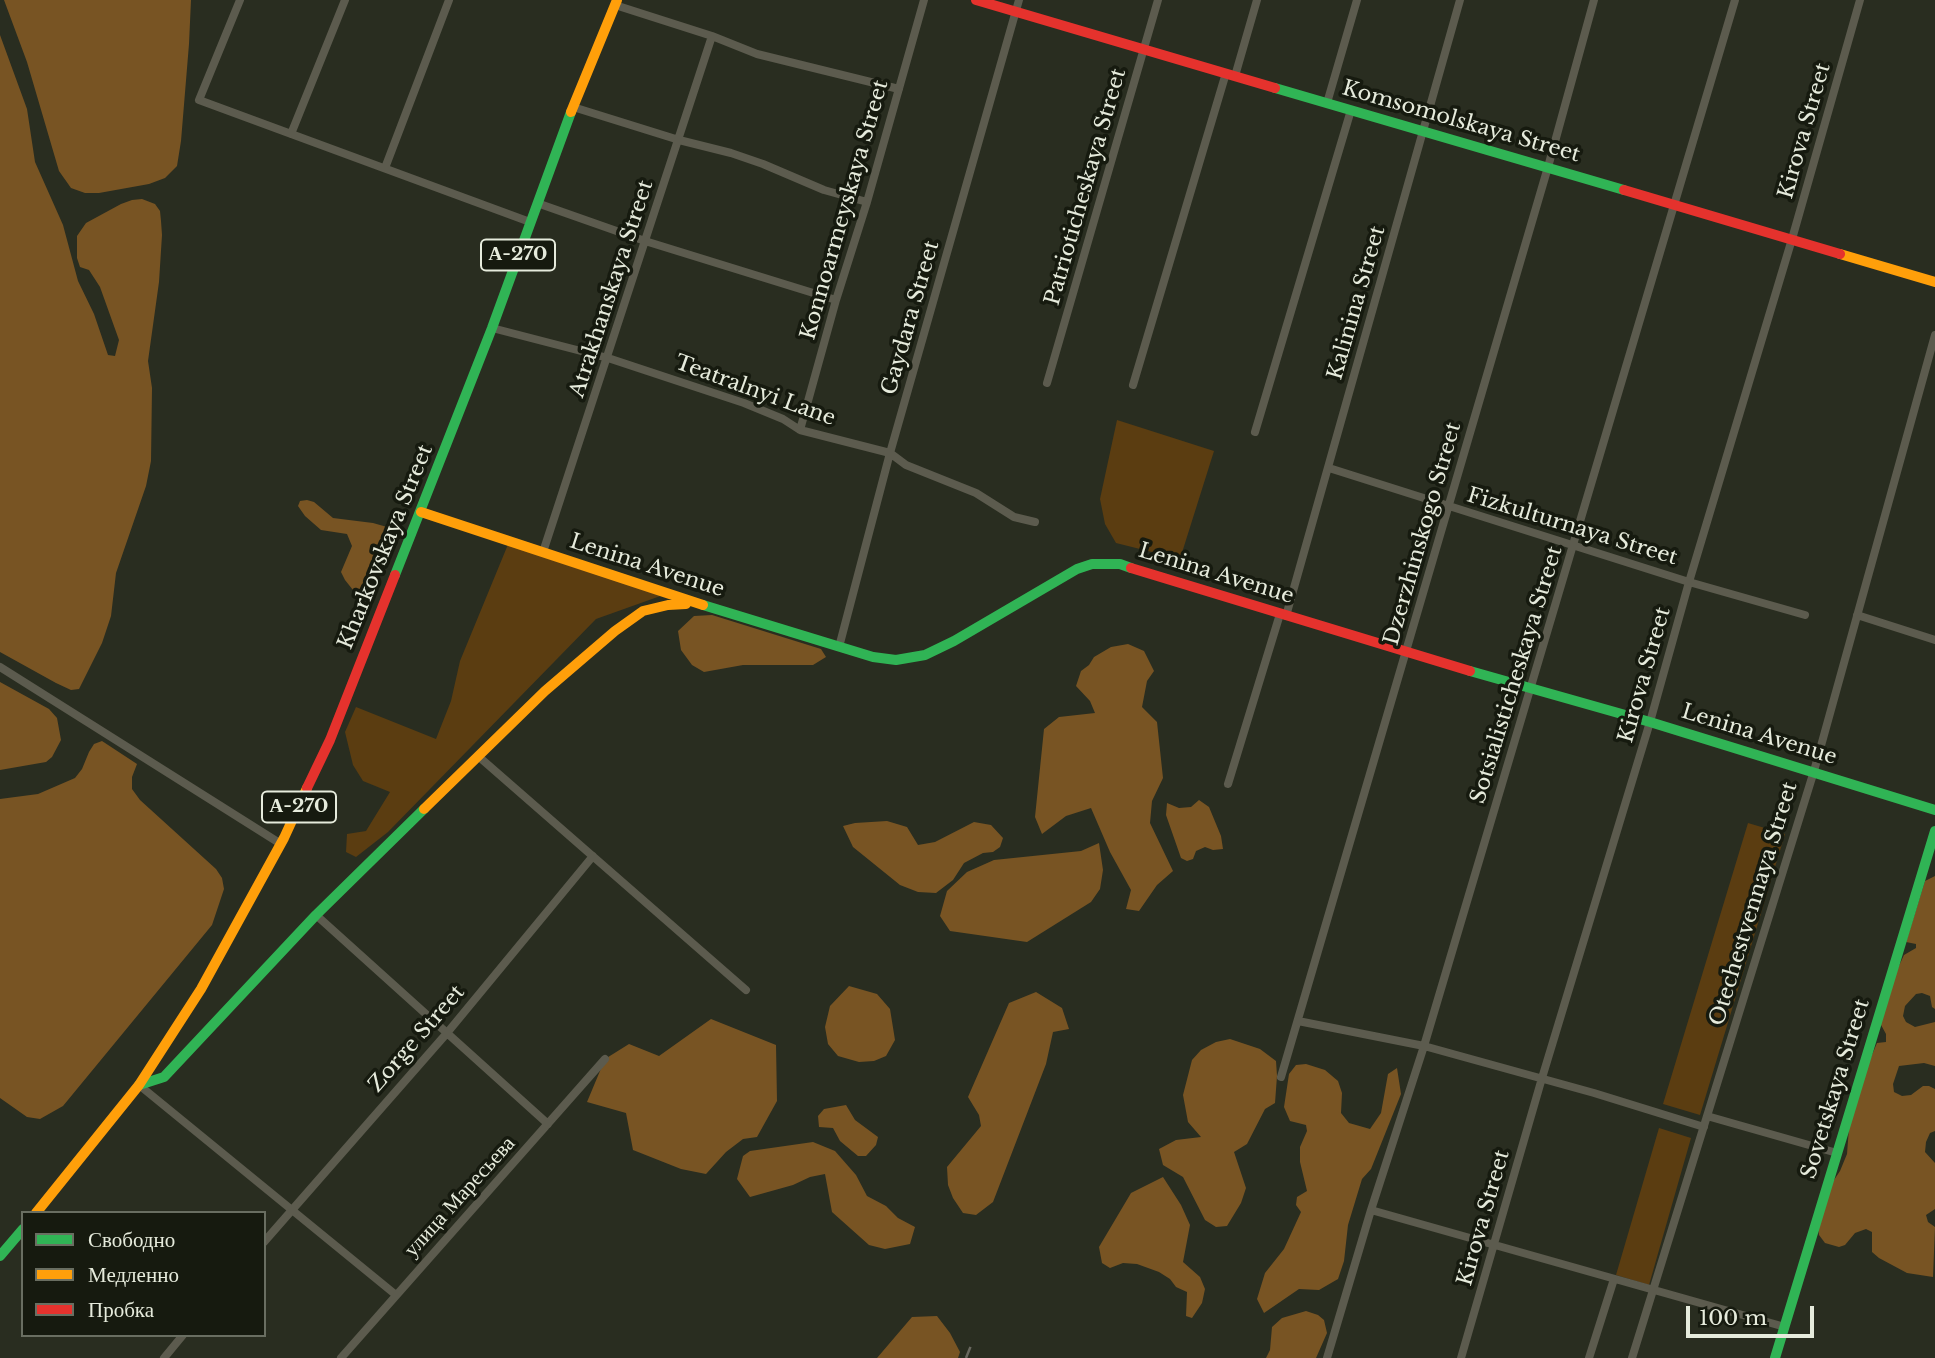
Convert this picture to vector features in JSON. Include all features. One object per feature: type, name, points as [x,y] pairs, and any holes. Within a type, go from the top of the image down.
[{"type":"main road","name":"Komsomolskaya Street","points":[[976,0],[1935,282]]},
{"type":"main road","name":"Kharkovskaya Street","points":[[38,1211],[139,1085],[201,989],[281,844],[330,740],[421,512],[573,107],[616,3]]},
{"type":"main road","name":"Lenina Avenue","points":[[421,512],[696,603],[873,657],[896,660],[925,655],[1049,584],[1092,564],[1120,564],[1406,653],[1650,722],[1935,810]]},
{"type":"main road","name":"Kharkovskaya Street","points":[[139,1085],[164,1077],[316,915],[545,691],[615,631],[643,611],[668,605],[696,603]]},
{"type":"main road","name":"Sovetskaya Street","points":[[1775,1358],[1935,831]]},
{"type":"main road","points":[[0,1256],[21,1230]]},
{"type":"street","points":[[240,0],[200,100],[530,222]]},
{"type":"street","points":[[291,134],[345,0]]},
{"type":"street","points":[[385,168],[449,0]]},
{"type":"street","name":"Konnoarmeyskaya Street","points":[[800,430],[924,0]]},
{"type":"street","name":"Gaydara Street","points":[[839,647],[890,453],[1019,0]]},
{"type":"street","name":"Patrioticheskaya Street","points":[[1047,383],[1158,0]]},
{"type":"street","points":[[1133,385],[1257,0]]},
{"type":"street","points":[[1327,103],[1357,0]]},
{"type":"street","name":"Kalinina Street","points":[[1228,784],[1329,468],[1461,0]]},
{"type":"street","name":"Dzerzhinskogo Street","points":[[1282,1077],[1548,167],[1594,0]]},
{"type":"street","name":"Sotsialisticheskaya Street","points":[[1327,1358],[1424,1046],[1735,0]]},
{"type":"street","name":"Kirova Street","points":[[1461,1358],[1792,239],[1860,0]]},
{"type":"street","points":[[616,3],[757,54],[899,89]]},
{"type":"street","name":"Atrakhanskaya Street","points":[[543,552],[712,36]]},
{"type":"street","points":[[573,107],[731,153],[824,190],[867,202]]},
{"type":"street","points":[[1255,432],[1351,110]]},
{"type":"street","points":[[537,203],[645,241],[836,300]]},
{"type":"street","name":"Teatralnyi Lane","points":[[492,328],[608,358],[744,403],[783,419],[800,430],[890,453],[906,465],[976,494],[1014,517],[1035,522]]},
{"type":"street","name":"Otechestvennaya Street","points":[[1632,1358],[1814,772],[1935,335]]},
{"type":"street","name":"Fizkulturnaya Street","points":[[1329,468],[1689,582],[1805,615]]},
{"type":"street","points":[[1857,615],[1935,639]]},
{"type":"street","points":[[0,667],[281,844]]},
{"type":"street","points":[[478,756],[747,990]]},
{"type":"street","name":"Zorge Street","points":[[266,1240],[447,1033],[593,856]]},
{"type":"street","points":[[316,915],[548,1124]]},
{"type":"street","points":[[1298,1021],[1424,1046],[1704,1127]]},
{"type":"street","name":"улица Маресьева","points":[[341,1358],[605,1059]]},
{"type":"street","points":[[139,1085],[396,1295]]},
{"type":"street","points":[[1707,1116],[1837,1153]]},
{"type":"street","points":[[1371,1210],[1785,1327]]},
{"type":"street","points":[[1589,1358],[1614,1279]]},
{"type":"street","points":[[164,1358],[182,1337]]},
{"type":"shaded area","points":[[4,0],[191,0],[181,141],[177,166],[165,178],[149,184],[99,193],[85,193],[71,188],[59,171],[27,62]]},
{"type":"shaded area","points":[[0,35],[27,109],[35,162],[63,225],[78,281],[94,314],[108,355],[115,356],[119,340],[100,287],[89,270],[80,267],[77,258],[77,236],[86,223],[132,200],[142,199],[155,204],[160,211],[162,235],[159,282],[148,361],[152,388],[151,461],[146,486],[116,573],[111,616],[102,643],[79,689],[71,690],[0,652]]},
{"type":"shaded area","points":[[1117,420],[1214,451],[1180,559],[1116,543],[1105,524],[1100,499]]},
{"type":"shaded area","points":[[300,501],[314,502],[333,518],[373,523],[387,527],[395,533],[395,542],[371,586],[363,590],[353,590],[345,580],[341,572],[352,546],[347,534],[321,530],[298,506]]},
{"type":"shaded area","points":[[509,542],[666,594],[596,619],[388,832],[356,857],[346,852],[347,834],[366,831],[390,792],[363,781],[353,765],[345,732],[356,707],[436,739],[451,701],[460,661]]},
{"type":"shaded area","points":[[712,615],[821,649],[826,657],[813,665],[743,665],[704,672],[692,665],[681,650],[678,631],[694,616]]},
{"type":"shaded area","points":[[1128,644],[1144,651],[1154,671],[1147,681],[1142,707],[1157,722],[1163,778],[1152,801],[1150,823],[1173,871],[1157,885],[1139,911],[1126,909],[1131,890],[1110,852],[1091,808],[1066,816],[1042,834],[1035,817],[1044,729],[1059,717],[1095,713],[1090,701],[1076,686],[1081,671],[1094,657],[1111,647]]},
{"type":"shaded area","points":[[0,682],[49,709],[57,718],[61,740],[52,757],[46,762],[0,770]]},
{"type":"shaded area","points":[[102,741],[137,764],[132,777],[132,789],[140,800],[216,869],[222,878],[224,889],[212,925],[63,1106],[40,1119],[27,1117],[0,1098],[0,799],[38,794],[75,778],[94,744]]},
{"type":"shaded area","points":[[1199,800],[1209,807],[1221,836],[1223,849],[1205,847],[1196,851],[1193,859],[1187,861],[1181,858],[1166,815],[1167,803],[1179,808],[1191,807]]},
{"type":"shaded area","points":[[887,821],[907,827],[918,845],[935,842],[974,822],[991,825],[1003,838],[1000,847],[993,852],[983,853],[964,863],[953,880],[936,893],[918,892],[900,885],[853,847],[843,826]]},
{"type":"shaded area","points":[[1748,823],[1785,834],[1700,1115],[1663,1104]]},
{"type":"shaded area","points":[[1099,843],[1103,870],[1100,889],[1091,902],[1027,942],[950,931],[940,916],[947,891],[967,872],[994,860],[1081,851]]},
{"type":"shaded area","points":[[1935,876],[1935,1009],[1930,996],[1916,994],[1905,1006],[1903,1016],[1906,1022],[1915,1027],[1935,1022],[1935,1066],[1924,1063],[1899,1066],[1893,1084],[1894,1092],[1902,1096],[1911,1095],[1923,1086],[1935,1089],[1935,1131],[1930,1133],[1925,1152],[1935,1163],[1935,1209],[1926,1215],[1928,1222],[1935,1227],[1933,1277],[1907,1273],[1879,1258],[1872,1252],[1872,1232],[1866,1229],[1855,1233],[1845,1245],[1839,1247],[1825,1243],[1819,1235],[1818,1227],[1832,1183],[1847,1154],[1849,1128],[1869,1062],[1877,1043],[1886,1042],[1886,1034],[1880,1023],[1898,968],[1904,955],[1916,948],[1916,944],[1906,942],[1925,881]]},
{"type":"shaded area","points":[[849,986],[877,994],[890,1009],[895,1040],[886,1056],[874,1061],[859,1062],[838,1056],[828,1044],[825,1027],[830,1006]]},
{"type":"shaded area","points":[[1036,992],[1062,1008],[1069,1029],[1053,1032],[1046,1064],[993,1202],[976,1215],[963,1213],[948,1185],[947,1167],[981,1126],[979,1115],[968,1097],[1009,1003]]},
{"type":"shaded area","points":[[711,1019],[776,1045],[777,1101],[757,1137],[743,1139],[726,1152],[706,1174],[681,1169],[633,1150],[626,1113],[587,1102],[605,1059],[629,1044],[659,1056]]},
{"type":"shaded area","points":[[1230,1039],[1260,1049],[1276,1061],[1275,1103],[1265,1109],[1247,1144],[1234,1152],[1246,1188],[1241,1203],[1227,1226],[1216,1227],[1205,1220],[1183,1177],[1163,1165],[1159,1149],[1176,1140],[1201,1137],[1188,1122],[1183,1095],[1192,1060],[1201,1050],[1216,1042]]},
{"type":"shaded area","points":[[1306,1064],[1325,1070],[1338,1081],[1342,1093],[1341,1113],[1349,1123],[1370,1129],[1381,1113],[1388,1074],[1397,1068],[1401,1094],[1371,1169],[1362,1179],[1348,1225],[1344,1261],[1338,1279],[1319,1290],[1299,1289],[1264,1313],[1257,1299],[1265,1273],[1284,1249],[1301,1212],[1296,1205],[1297,1197],[1307,1191],[1300,1162],[1300,1147],[1307,1131],[1306,1125],[1290,1121],[1284,1107],[1289,1074],[1296,1065]]},
{"type":"shaded area","points":[[846,1105],[855,1120],[878,1137],[876,1145],[866,1156],[858,1156],[840,1141],[833,1128],[819,1127],[818,1116],[824,1109]]},
{"type":"shaded area","points":[[1659,1128],[1691,1138],[1649,1285],[1616,1275]]},
{"type":"shaded area","points":[[813,1142],[835,1151],[856,1175],[867,1196],[915,1227],[910,1244],[885,1249],[869,1245],[832,1212],[825,1174],[750,1197],[737,1179],[743,1156],[750,1151]]},
{"type":"shaded area","points":[[1163,1177],[1190,1225],[1183,1262],[1200,1277],[1205,1289],[1202,1303],[1192,1318],[1186,1316],[1187,1292],[1176,1287],[1159,1272],[1137,1264],[1123,1263],[1110,1268],[1102,1263],[1099,1247],[1131,1193]]},
{"type":"shaded area","points":[[1306,1311],[1324,1320],[1327,1333],[1316,1358],[1266,1358],[1270,1350],[1272,1327],[1282,1318]]},
{"type":"shaded area","points":[[937,1316],[960,1352],[958,1358],[877,1358],[912,1317]]},
{"type":"railway","points":[[966,1358],[974,1338]]},
{"type":"traffic: fast","points":[[1275,88],[1624,190]]},
{"type":"traffic: fast","points":[[395,575],[492,328],[571,112]]},
{"type":"traffic: fast","points":[[703,605],[873,657],[896,660],[925,655],[954,641],[1077,569],[1092,564],[1120,564],[1131,568]]},
{"type":"traffic: fast","points":[[1470,671],[1650,722],[1935,810]]},
{"type":"traffic: fast","points":[[139,1085],[164,1077],[316,915],[424,809]]},
{"type":"traffic: fast","points":[[1775,1358],[1935,831]]},
{"type":"traffic: fast","points":[[0,1256],[21,1231]]},
{"type":"traffic: slow","points":[[571,112],[617,0]]},
{"type":"traffic: slow","points":[[1840,254],[1935,282]]},
{"type":"traffic: slow","points":[[421,512],[703,605]]},
{"type":"traffic: slow","points":[[424,809],[545,691],[615,631],[643,611],[686,604]]},
{"type":"traffic: slow","points":[[38,1211],[139,1085],[201,989],[284,838],[307,788]]},
{"type":"traffic: jam","points":[[976,0],[1275,88]]},
{"type":"traffic: jam","points":[[1624,190],[1840,254]]},
{"type":"traffic: jam","points":[[1131,568],[1470,671]]},
{"type":"traffic: jam","points":[[307,788],[330,740],[395,575]]}]
